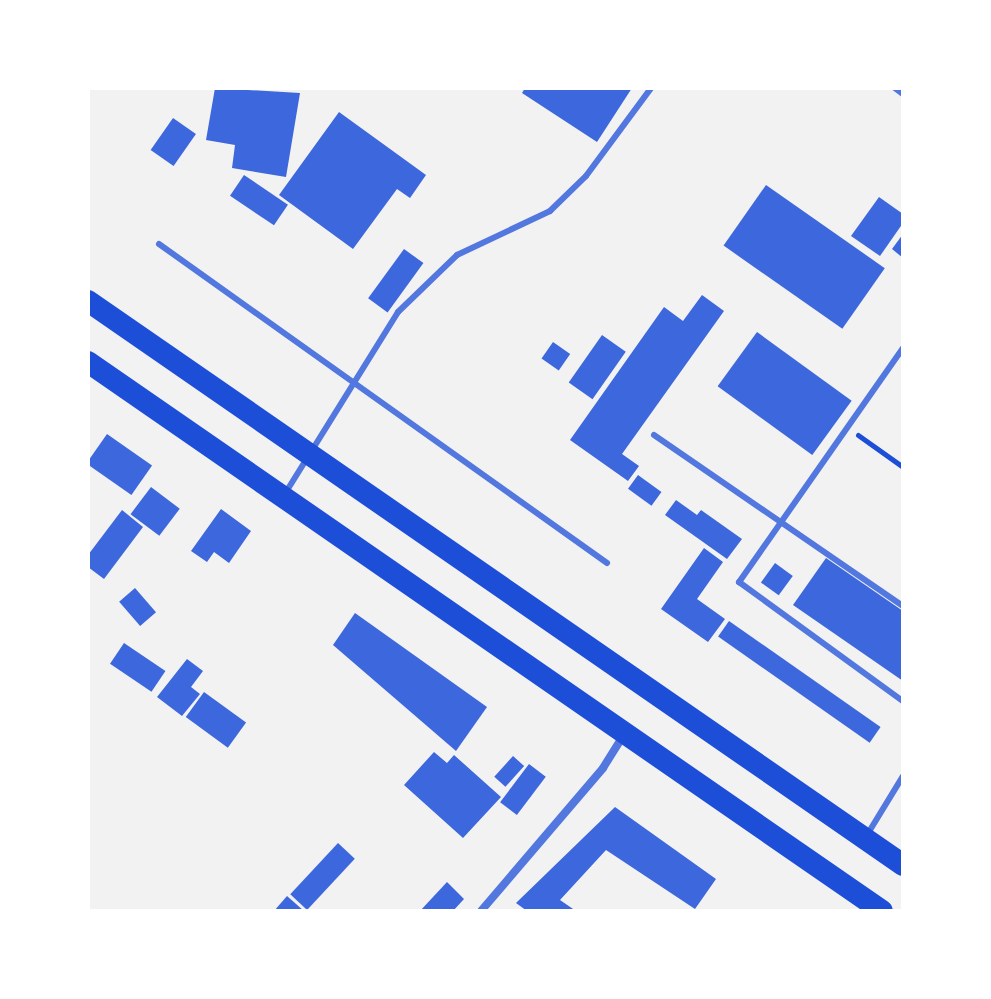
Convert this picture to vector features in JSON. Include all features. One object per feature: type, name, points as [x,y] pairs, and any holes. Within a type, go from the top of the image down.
[{"type":"highway","points":[[88,301],[903,865]]},
{"type":"highway","points":[[88,362],[284,496],[623,736],[882,911]]},
{"type":"street","points":[[481,911],[603,768],[623,736]]},
{"type":"lane","points":[[284,496],[398,312],[457,255],[550,211],[586,176],[651,88]]},
{"type":"lane","points":[[895,88],[903,94]]},
{"type":"lane","points":[[159,244],[607,563]]},
{"type":"lane","points":[[903,348],[739,582],[903,701]]},
{"type":"lane","points":[[654,435],[903,606]]},
{"type":"lane","points":[[865,839],[903,776]]},
{"type":"path","points":[[848,427],[903,467]]},
{"type":"building","points":[[215,88],[300,93],[286,177],[232,168],[235,145],[206,140]]},
{"type":"building","points":[[525,88],[632,88],[597,142],[522,93]]},
{"type":"building","points":[[339,112],[426,175],[410,198],[397,189],[353,249],[279,195]]},
{"type":"building","points":[[173,118],[196,134],[174,166],[151,150]]},
{"type":"building","points":[[244,175],[288,205],[274,225],[230,196]]},
{"type":"building","points":[[766,185],[885,268],[842,329],[724,246]]},
{"type":"building","points":[[879,197],[903,214],[903,223],[880,256],[851,236]]},
{"type":"building","points":[[903,234],[903,258],[892,249]]},
{"type":"building","points":[[404,249],[423,263],[388,312],[368,298]]},
{"type":"building","points":[[702,295],[724,311],[622,454],[639,466],[628,481],[570,440],[664,307],[683,321]]},
{"type":"building","points":[[757,332],[852,401],[812,455],[718,386]]},
{"type":"building","points":[[602,335],[626,352],[592,399],[569,383]]},
{"type":"building","points":[[553,342],[570,354],[559,370],[542,358]]},
{"type":"building","points":[[107,434],[152,466],[131,495],[88,465]]},
{"type":"building","points":[[638,475],[661,492],[651,506],[628,489]]},
{"type":"building","points":[[151,487],[180,509],[159,536],[131,514]]},
{"type":"building","points":[[676,500],[697,515],[701,510],[742,539],[727,559],[665,515]]},
{"type":"building","points":[[221,509],[251,531],[229,563],[214,552],[207,562],[191,551]]},
{"type":"building","points":[[122,510],[143,527],[104,579],[88,567],[88,555]]},
{"type":"building","points":[[704,548],[723,562],[697,599],[725,619],[708,642],[661,609]]},
{"type":"building","points":[[826,558],[903,611],[903,681],[793,605]]},
{"type":"building","points":[[775,563],[793,576],[779,595],[761,582]]},
{"type":"building","points":[[135,588],[156,612],[140,626],[119,602]]},
{"type":"building","points":[[355,613],[487,707],[456,751],[333,645]]},
{"type":"building","points":[[729,621],[881,727],[870,743],[718,637]]},
{"type":"building","points":[[124,643],[165,671],[151,692],[110,664]]},
{"type":"building","points":[[187,659],[203,671],[191,687],[200,694],[182,716],[157,697]]},
{"type":"building","points":[[204,692],[246,723],[228,748],[186,717]]},
{"type":"building","points":[[434,752],[447,763],[454,755],[501,797],[463,838],[404,785]]},
{"type":"building","points":[[513,756],[524,766],[505,787],[494,777]]},
{"type":"building","points":[[529,764],[546,777],[517,815],[500,802]]},
{"type":"building","points":[[615,807],[716,879],[695,909],[606,850],[560,900],[576,911],[527,911],[516,903]]},
{"type":"building","points":[[338,843],[355,859],[307,910],[290,894]]},
{"type":"building","points":[[447,882],[464,899],[453,911],[420,911]]},
{"type":"building","points":[[287,896],[304,911],[274,911]]}]
